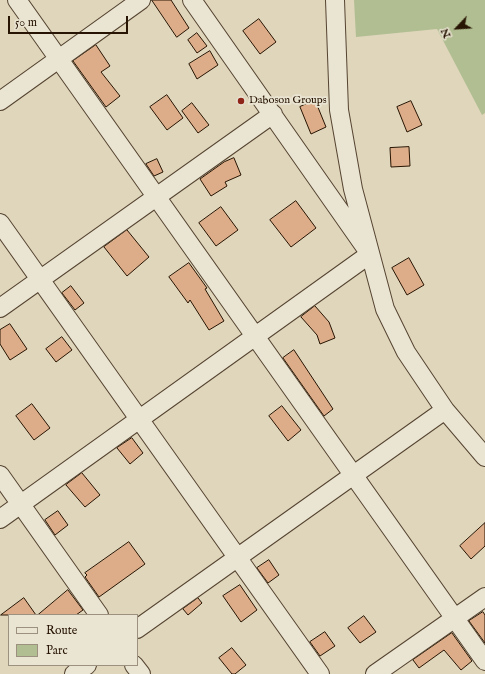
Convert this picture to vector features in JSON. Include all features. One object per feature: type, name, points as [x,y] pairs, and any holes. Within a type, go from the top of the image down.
[{"type":"street","points":[[17,0],[485,661]]},
{"type":"street","points":[[0,101],[141,0]]},
{"type":"street","points":[[192,0],[370,254]]},
{"type":"street","points":[[335,0],[339,110],[353,189],[384,309],[406,352],[445,410],[485,457]]},
{"type":"street","points":[[0,308],[272,114]]},
{"type":"street","points":[[0,223],[320,674]]},
{"type":"street","points":[[0,519],[370,254]]},
{"type":"street","points":[[138,628],[445,410]]},
{"type":"street","points":[[0,475],[98,614]]},
{"type":"street","points":[[374,674],[485,597]]},
{"type":"street","points":[[74,674],[86,666]]},
{"type":"street","points":[[135,666],[141,674]]},
{"type":"green space","points":[[354,0],[485,0],[485,113],[482,115],[437,29],[356,37]]},
{"type":"building","points":[[152,0],[171,0],[189,28],[177,37]]},
{"type":"building","points":[[259,19],[276,42],[260,54],[243,31]]},
{"type":"building","points":[[197,33],[207,46],[197,53],[188,40]]},
{"type":"building","points":[[96,45],[110,66],[101,72],[120,96],[106,107],[73,61]]},
{"type":"building","points":[[210,51],[218,65],[197,79],[189,64]]},
{"type":"building","points":[[167,95],[183,118],[167,130],[150,107]]},
{"type":"building","points":[[315,100],[326,127],[311,134],[300,107]]},
{"type":"building","points":[[411,101],[422,125],[407,132],[397,107]]},
{"type":"building","points":[[192,103],[209,125],[198,133],[182,111]]},
{"type":"building","points":[[409,147],[410,166],[391,167],[390,148]]},
{"type":"building","points":[[234,158],[241,175],[225,182],[227,186],[211,196],[200,179],[224,162]]},
{"type":"building","points":[[157,159],[163,172],[154,176],[146,164]]},
{"type":"building","points":[[296,201],[316,228],[291,247],[270,220]]},
{"type":"building","points":[[221,207],[238,230],[216,246],[199,223]]},
{"type":"building","points":[[127,230],[149,257],[127,276],[104,247]]},
{"type":"building","points":[[409,258],[424,285],[407,295],[392,268]]},
{"type":"building","points":[[189,263],[207,288],[205,289],[224,321],[209,330],[190,300],[188,303],[169,277]]},
{"type":"building","points":[[71,286],[84,303],[75,310],[62,293]]},
{"type":"building","points":[[315,306],[329,322],[335,338],[320,344],[317,335],[301,317]]},
{"type":"building","points":[[10,324],[27,349],[10,360],[0,344],[0,330]]},
{"type":"building","points":[[62,337],[72,350],[56,362],[46,349]]},
{"type":"building","points":[[294,350],[333,409],[324,416],[283,358]]},
{"type":"building","points":[[32,404],[50,428],[34,440],[16,416]]},
{"type":"building","points":[[282,406],[301,430],[288,441],[269,416]]},
{"type":"building","points":[[132,438],[143,453],[130,464],[117,448]]},
{"type":"building","points":[[82,473],[100,495],[85,507],[66,485]]},
{"type":"building","points":[[58,511],[68,525],[55,535],[45,520]]},
{"type":"building","points":[[485,523],[485,546],[471,559],[460,546]]},
{"type":"building","points":[[129,542],[145,564],[99,597],[85,577],[87,575],[85,573]]},
{"type":"building","points":[[269,560],[279,575],[268,583],[257,568]]},
{"type":"building","points":[[240,585],[257,610],[241,622],[223,596]]},
{"type":"building","points":[[68,590],[83,610],[77,614],[39,614]]},
{"type":"building","points":[[24,598],[35,614],[8,614],[1,615]]},
{"type":"building","points":[[198,598],[202,603],[188,615],[183,609]]},
{"type":"building","points":[[483,612],[485,615],[485,643],[469,621]]},
{"type":"building","points":[[364,616],[376,632],[360,643],[348,628]]},
{"type":"building","points":[[325,632],[335,646],[320,656],[310,642]]},
{"type":"building","points":[[452,633],[472,661],[461,670],[444,650],[419,668],[413,660]]},
{"type":"building","points":[[232,648],[246,665],[235,674],[232,674],[219,658]]},
{"type":"place","name":"Daboson Groups","points":[[241,101]]}]
